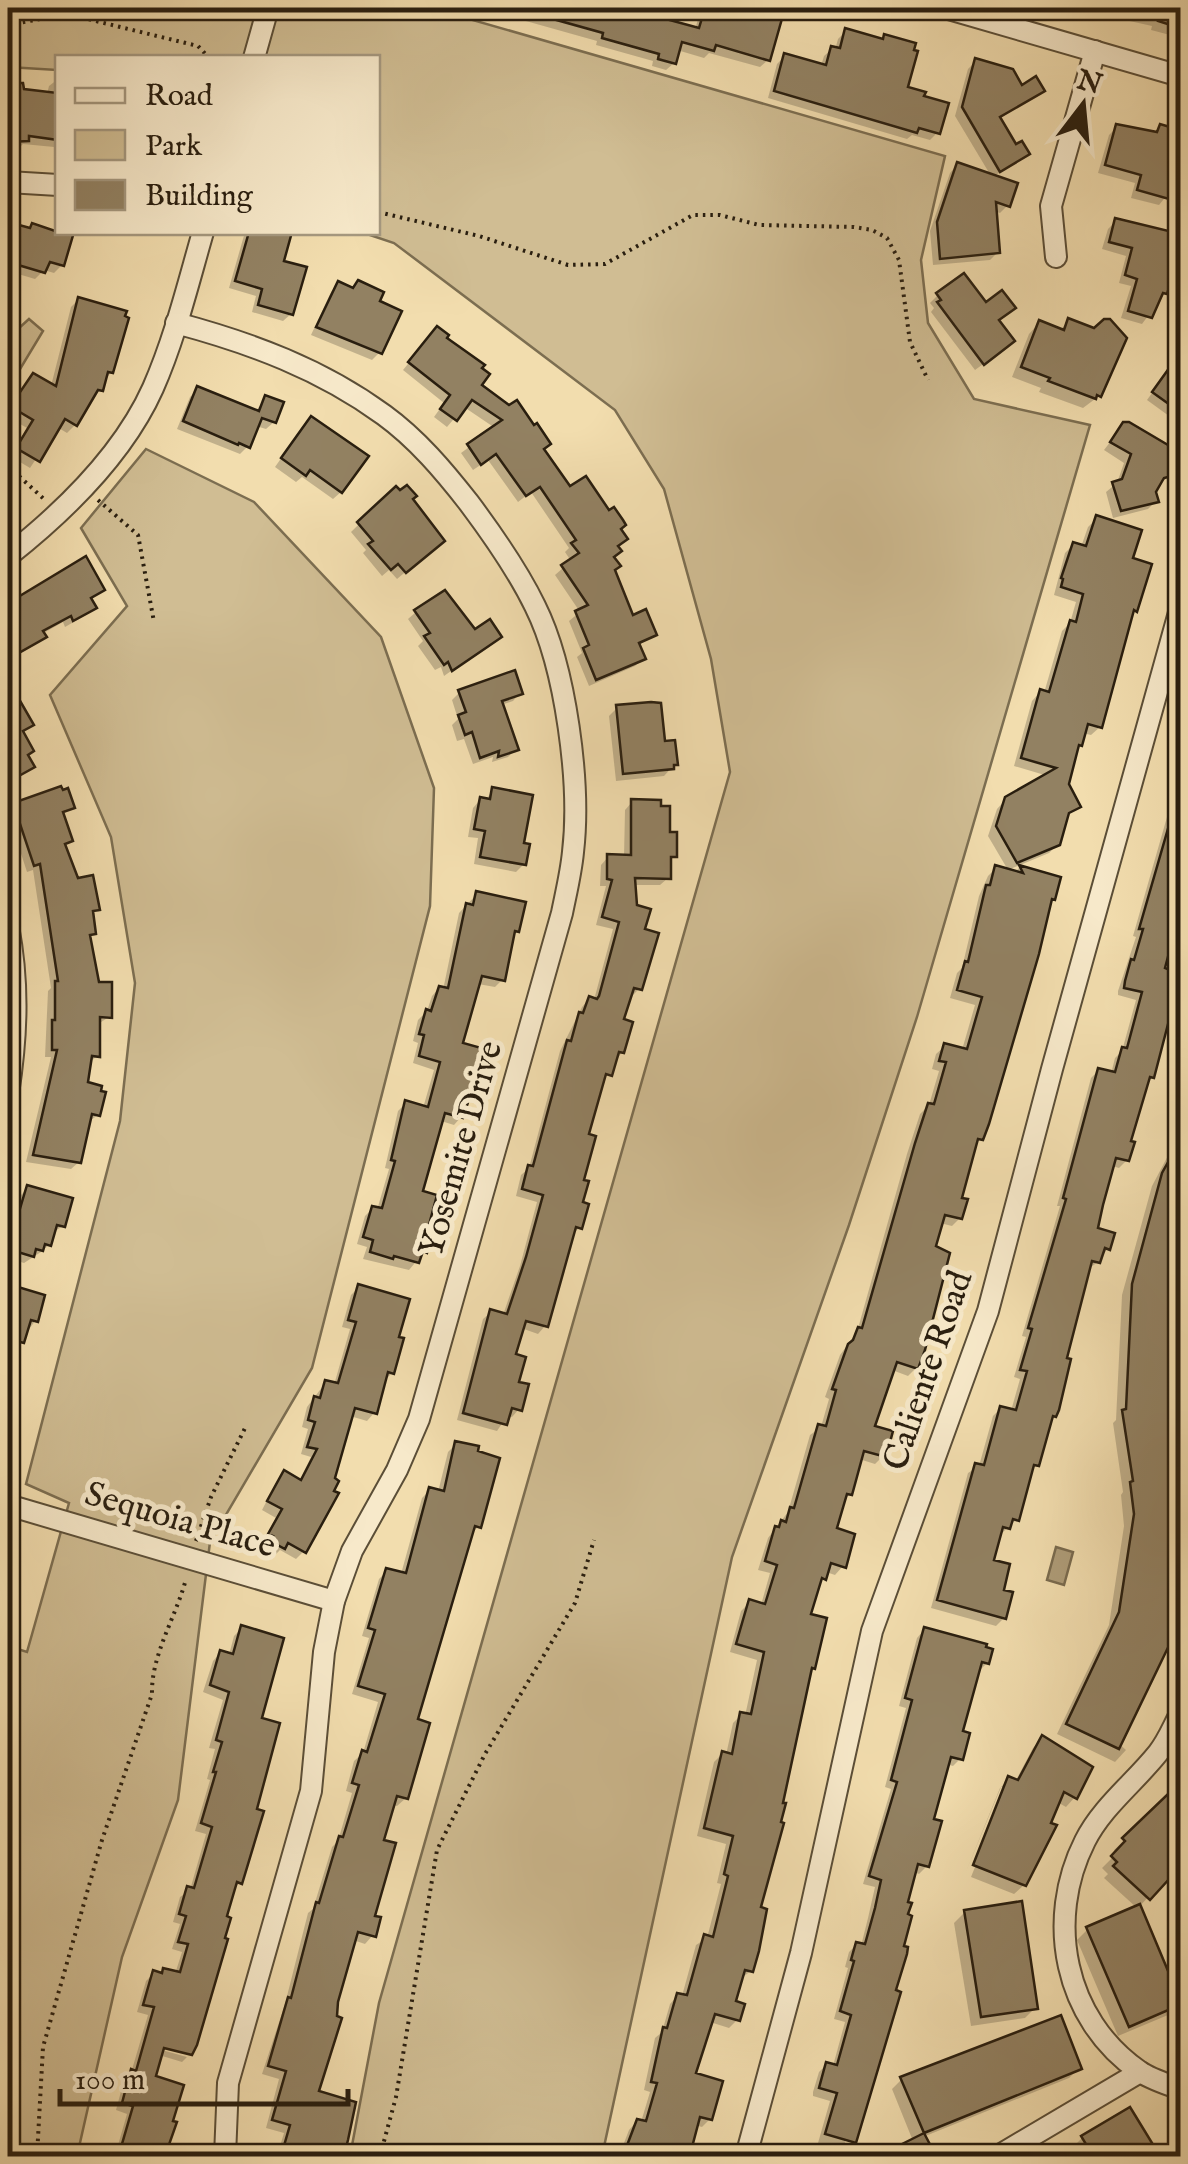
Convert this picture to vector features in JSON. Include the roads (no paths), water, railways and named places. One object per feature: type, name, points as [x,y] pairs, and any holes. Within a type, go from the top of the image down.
[{"type":"street","points":[[255,55],[268,8]]},
{"type":"street","points":[[945,8],[1180,76]]},
{"type":"street","points":[[1056,257],[1051,206],[1094,51]]},
{"type":"street","points":[[8,182],[55,185]]},
{"type":"street","points":[[8,556],[72,502],[125,436],[152,390],[202,235]]},
{"type":"street","name":"Yosemite Drive","points":[[176,323],[248,342],[320,376],[386,416],[438,464],[494,535],[536,608],[560,681],[574,770],[574,850],[562,913],[419,1419],[397,1470],[352,1551],[334,1601],[324,1652],[312,1791],[228,2083],[225,2156]]},
{"type":"street","name":"Caliente Road","points":[[746,2156],[801,1953],[872,1632],[988,1312],[1180,609]]},
{"type":"street","points":[[8,926],[14,960],[17,1035],[8,1094]]},
{"type":"street","name":"Sequoia Place","points":[[8,1505],[334,1601]]},
{"type":"street","points":[[1180,1714],[1160,1751],[1086,1838],[1068,1882],[1062,1933],[1072,1986],[1099,2035],[1140,2072],[1180,2090]]},
{"type":"street","points":[[998,2156],[1140,2072]]}]
